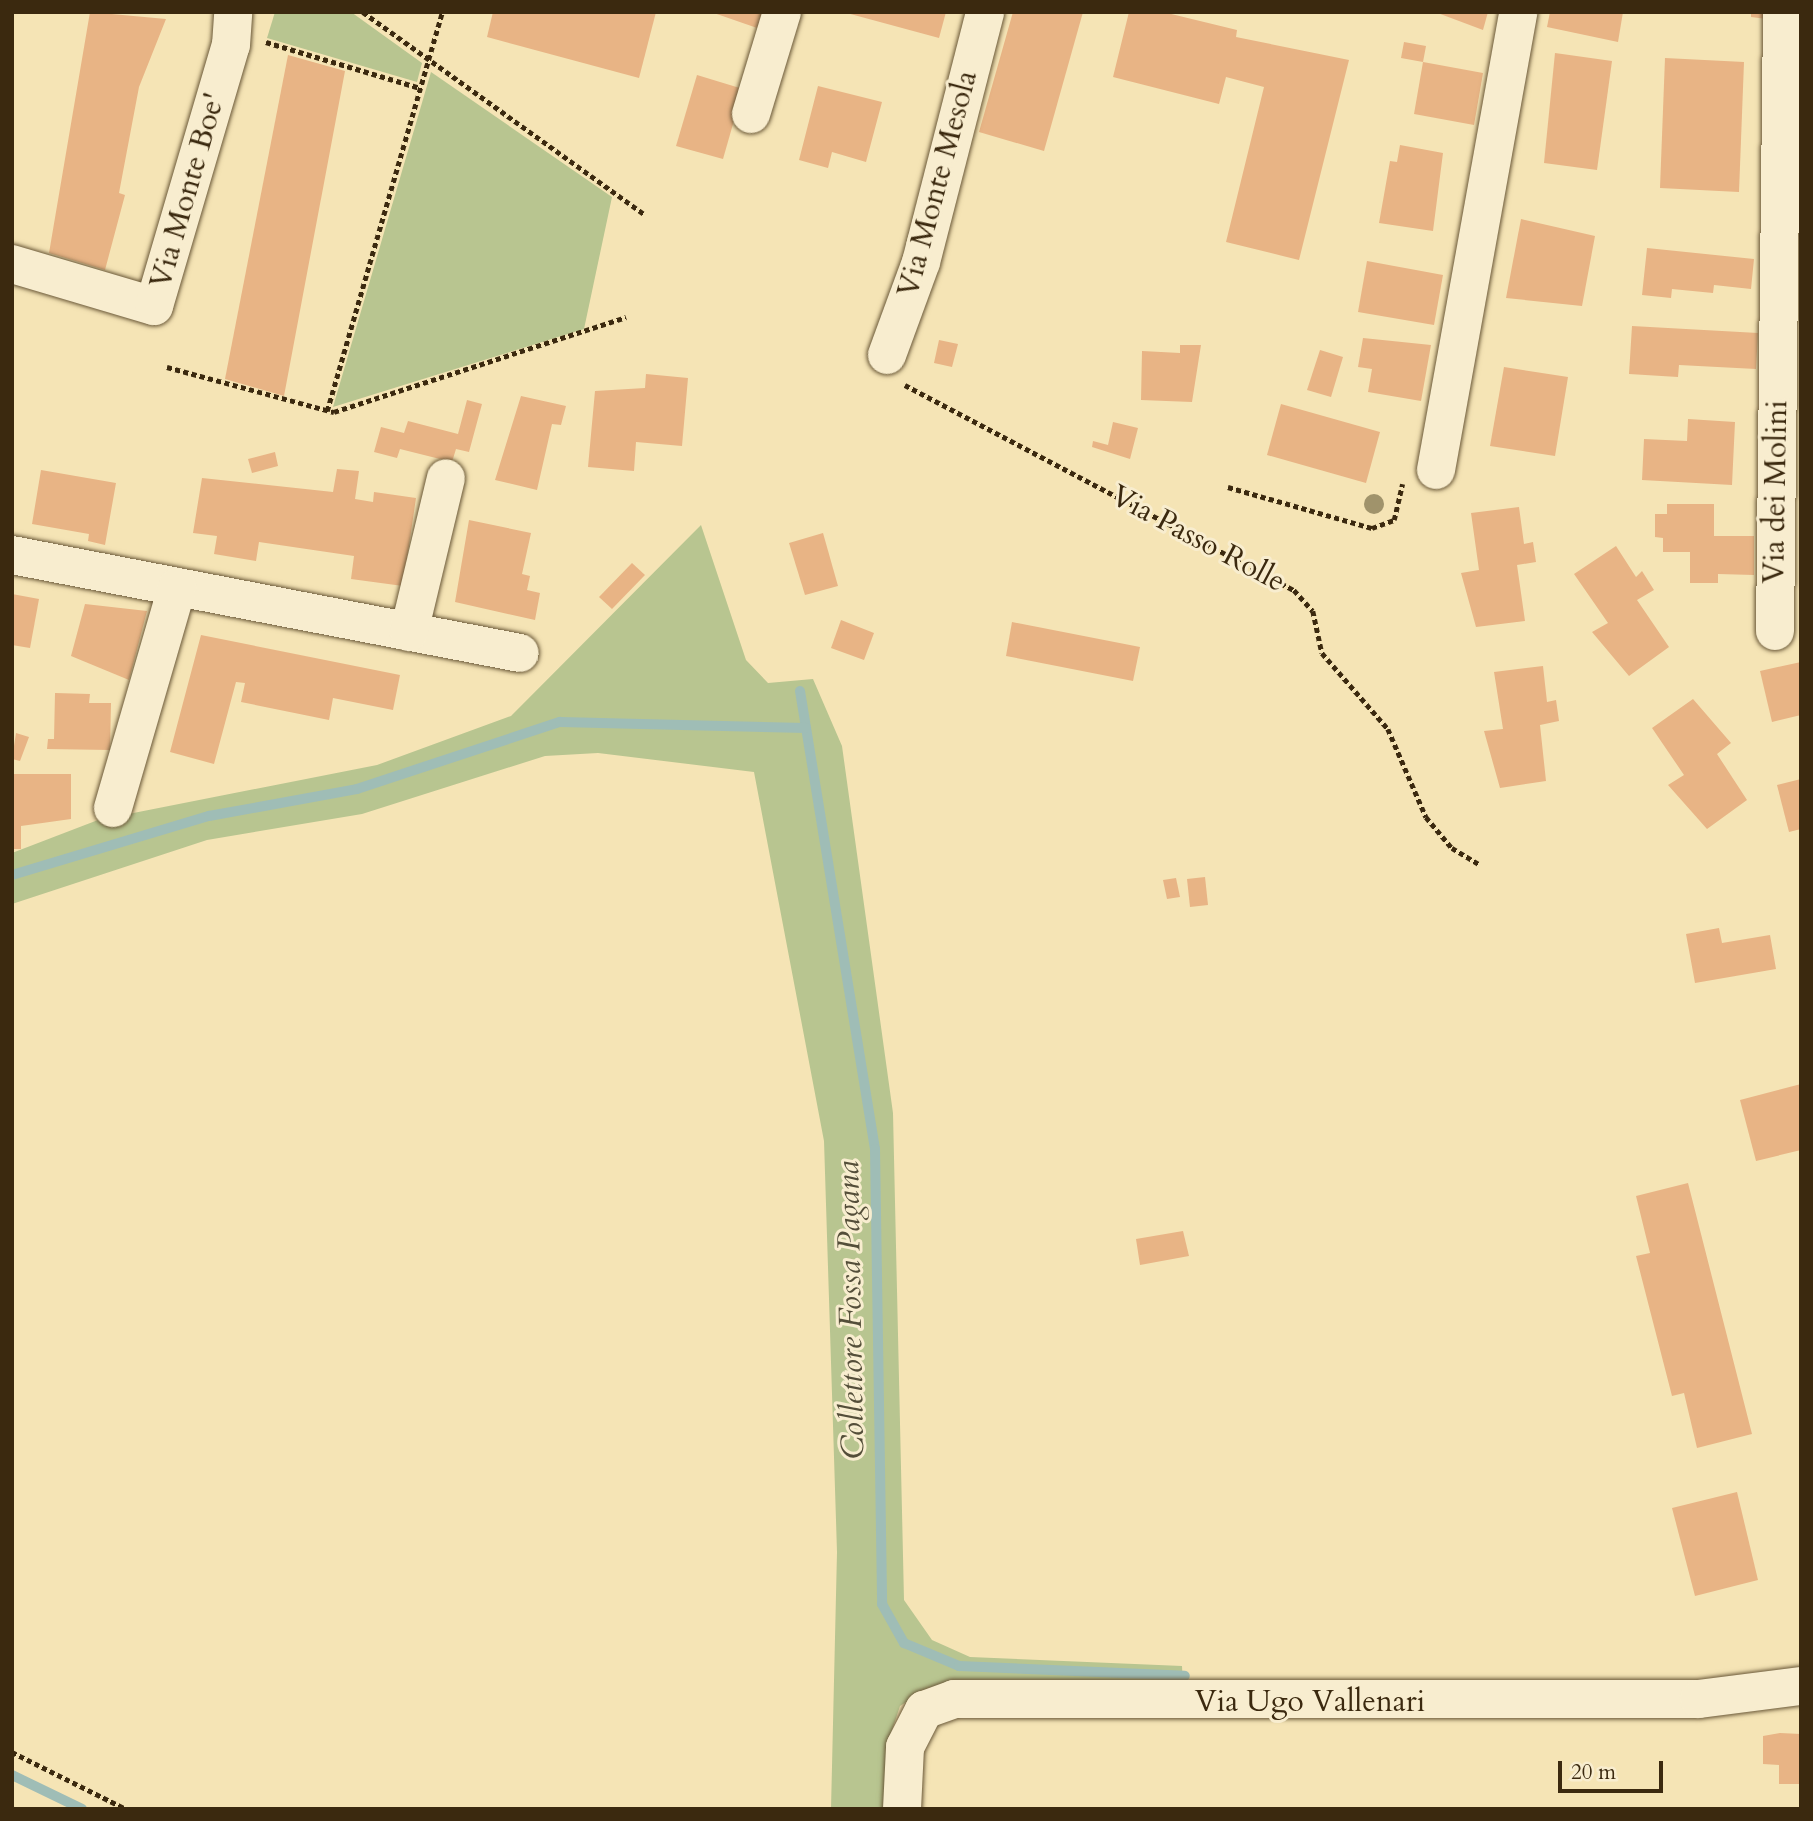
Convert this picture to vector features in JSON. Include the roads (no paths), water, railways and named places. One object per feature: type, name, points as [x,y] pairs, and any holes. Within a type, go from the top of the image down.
[{"type":"street","name":"Via Monte Boe'","points":[[12,264],[154,306],[231,45],[234,13],[226,12]]},
{"type":"street","points":[[751,114],[782,12]]},
{"type":"street","name":"Via Monte Mesola","points":[[887,355],[921,262],[985,12]]},
{"type":"street","points":[[1420,471],[1518,12]]},
{"type":"street","name":"Via dei Molini","points":[[1774,631],[1789,353],[1790,240],[1782,12]]},
{"type":"street","points":[[409,632],[446,478]]},
{"type":"street","points":[[12,555],[520,653]]},
{"type":"street","points":[[113,808],[177,587]]},
{"type":"street","name":"Via Ugo Vallenari","points":[[902,1809],[905,1747],[924,1710],[954,1699],[1699,1699],[1801,1686]]},
{"type":"waterway","name":"Collettore Fossa Pagana","points":[[800,691],[875,1149],[882,1604],[904,1643],[959,1666],[1185,1676]]},
{"type":"waterway","points":[[12,875],[209,816],[357,789],[560,722],[806,728]]},
{"type":"waterway","points":[[12,1775],[82,1809]]}]
